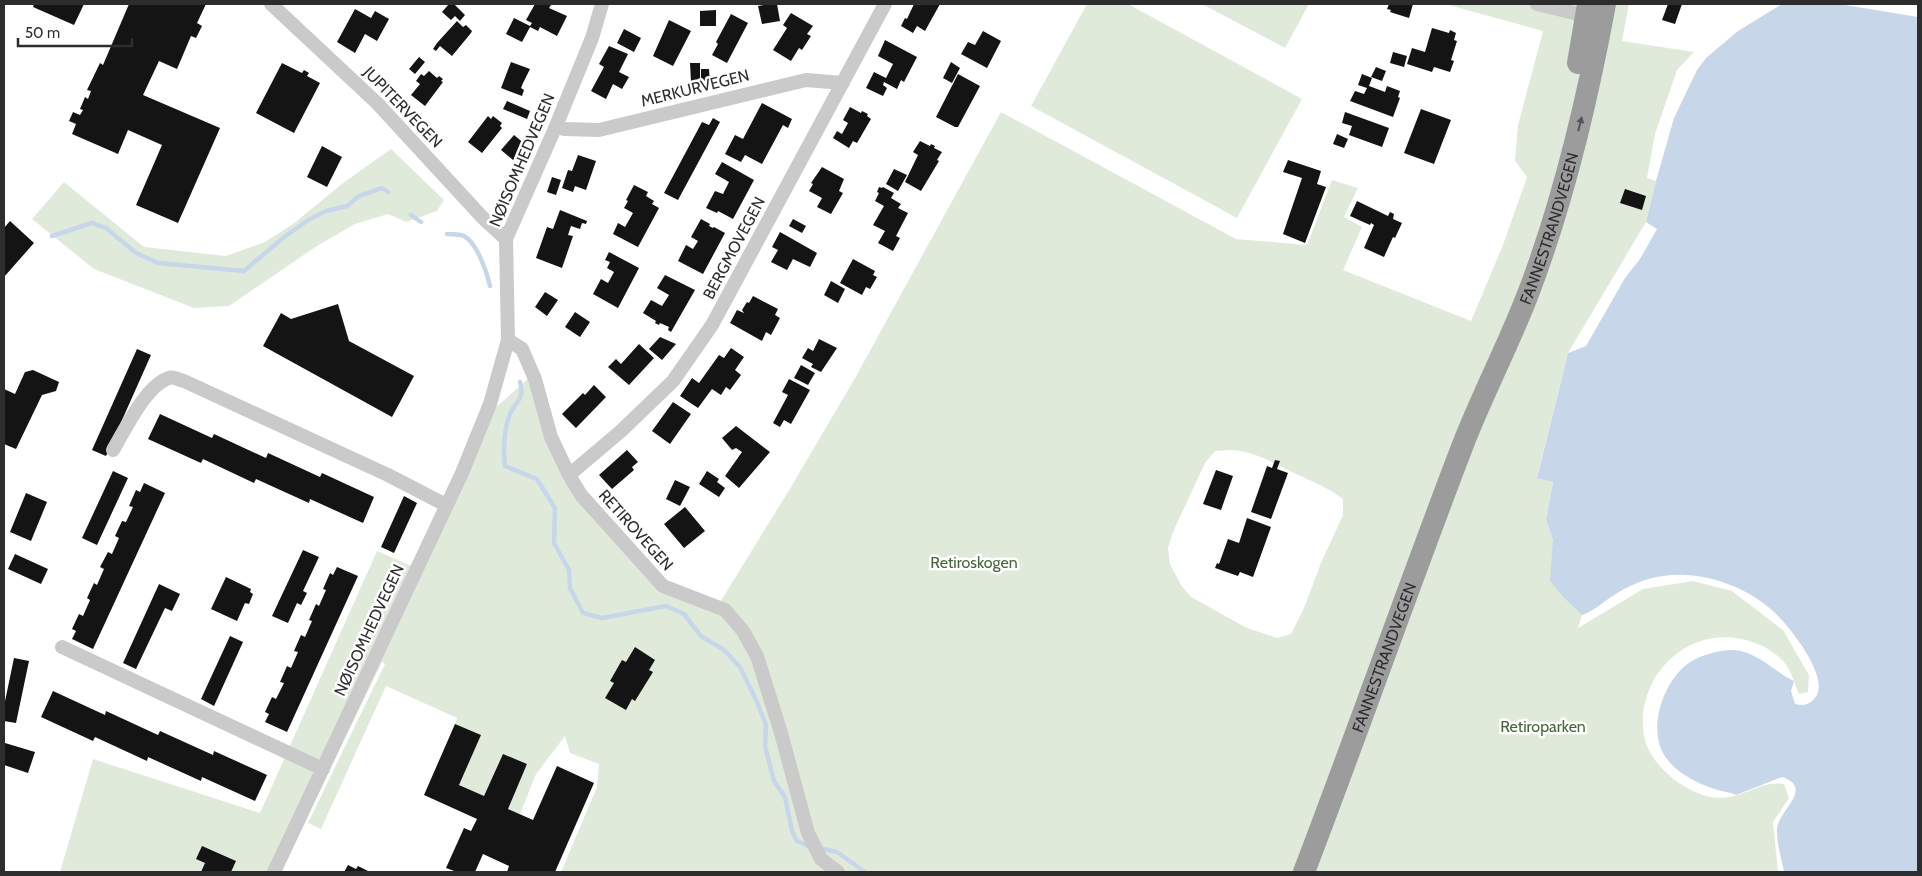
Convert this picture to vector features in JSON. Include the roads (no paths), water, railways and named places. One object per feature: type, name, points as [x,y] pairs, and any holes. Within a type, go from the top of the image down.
[{"type":"highway","name":"FANNESTRANDVEGEN","points":[[1304,872],[1463,444],[1506,348],[1549,234],[1568,171],[1595,11]]},
{"type":"street","name":"JUPITERVEGEN","points":[[270,4],[376,104],[506,239]]},
{"type":"street","name":"NØISOMHEDVEGEN","points":[[274,872],[462,473],[490,404],[508,340],[506,239],[556,126],[592,38],[602,4]]},
{"type":"street","name":"BERGMOVEGEN","points":[[569,475],[621,431],[673,381],[712,325],[885,4]]},
{"type":"street","points":[[1538,4],[1595,11]]},
{"type":"street","name":"MERKURVEGEN","points":[[556,126],[564,129],[599,130],[806,80],[842,83]]},
{"type":"street","name":"RETIROVEGEN","points":[[508,340],[522,349],[535,379],[551,437],[581,495],[663,586],[725,610],[743,631],[757,656],[781,733],[808,833],[821,859],[838,872]]},
{"type":"street","points":[[113,450],[149,393],[159,382],[172,377],[388,475],[446,504]]},
{"type":"street","points":[[62,647],[323,769]]},
{"type":"water","points":[[1782,4],[1839,4],[1918,17],[1918,872],[1784,872],[1778,845],[1777,829],[1795,794],[1795,787],[1791,782],[1782,777],[1736,795],[1697,782],[1683,774],[1667,759],[1661,748],[1657,723],[1664,696],[1677,674],[1686,665],[1702,656],[1727,650],[1742,651],[1794,681],[1791,691],[1795,704],[1806,704],[1815,698],[1819,690],[1818,679],[1808,655],[1784,623],[1767,606],[1740,589],[1725,583],[1710,578],[1678,575],[1657,577],[1637,583],[1582,615],[1550,581],[1553,540],[1546,520],[1553,482],[1537,478],[1568,353],[1586,346],[1625,278],[1640,259],[1657,229],[1646,222],[1656,181],[1674,118],[1697,70],[1706,58],[1738,31]]},
{"type":"waterway","points":[[52,236],[92,223],[106,228],[136,253],[158,263],[244,271],[284,237],[308,220],[326,211],[347,206],[359,196],[382,188],[388,192]]},
{"type":"waterway","points":[[411,215],[421,222]]},
{"type":"waterway","points":[[447,234],[458,234],[469,240],[484,266],[490,286]]},
{"type":"waterway","points":[[520,382],[521,396],[512,409],[506,426],[505,466],[537,479],[555,508],[554,543],[569,570],[570,588],[583,613],[602,618],[666,606],[684,614],[701,636],[724,650],[740,667],[766,725],[765,746],[774,781],[785,797],[792,831],[797,841],[811,847]]},
{"type":"waterway","points":[[818,848],[837,852],[865,872]]},
{"type":"park label","name":"Retiroskogen","points":[[974,562]]},
{"type":"park label","name":"Retiroparken","points":[[1543,726]]}]
